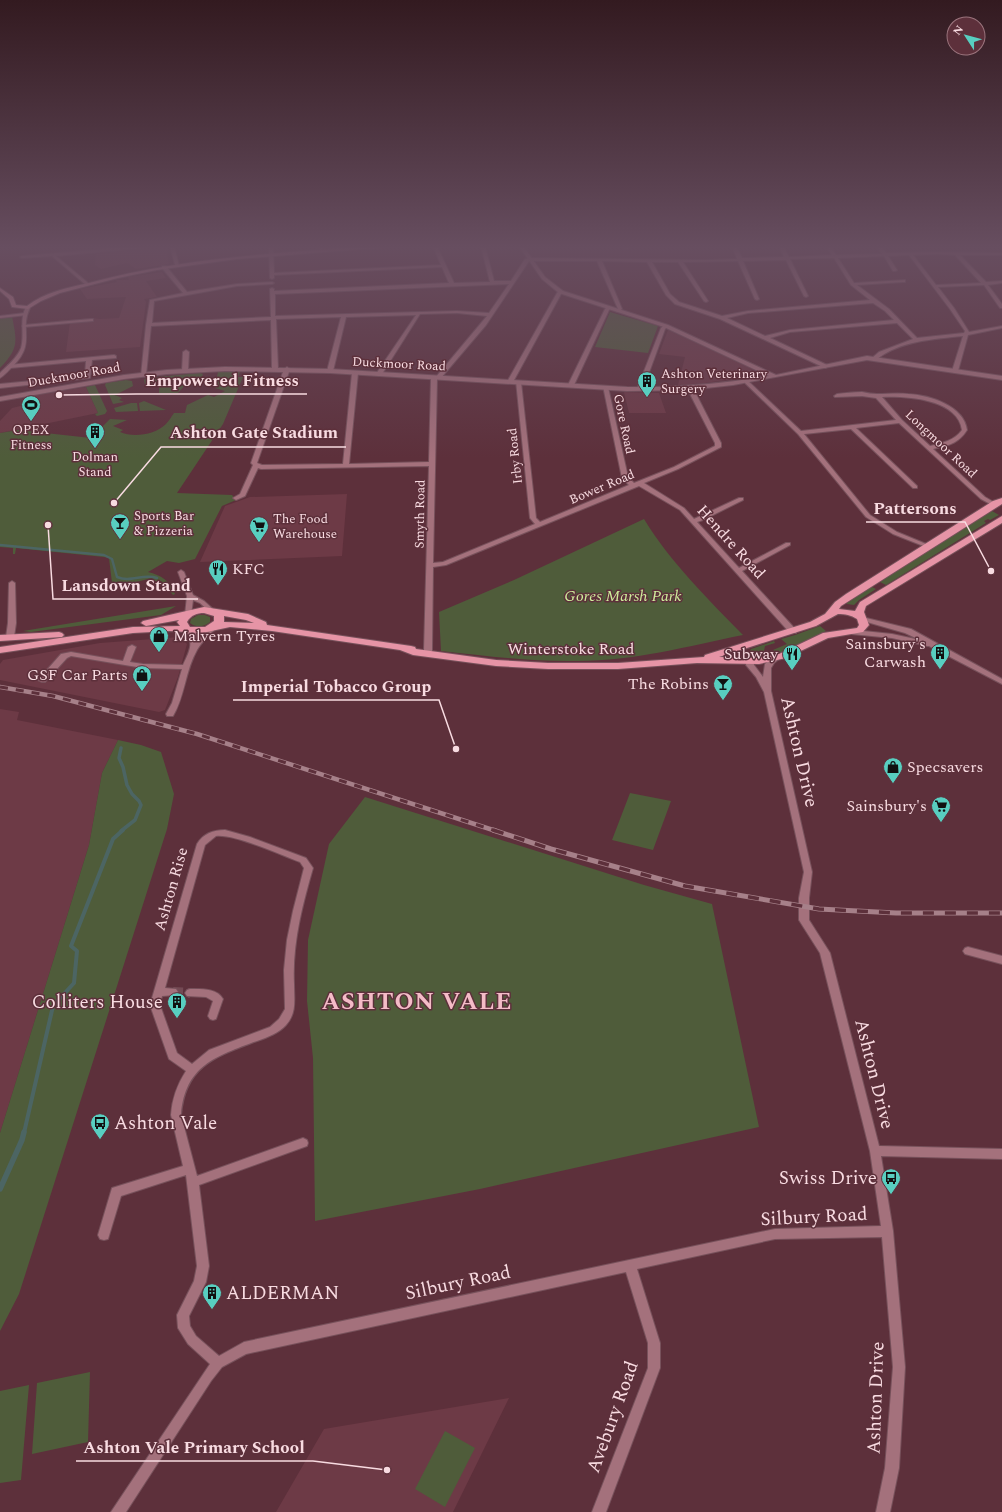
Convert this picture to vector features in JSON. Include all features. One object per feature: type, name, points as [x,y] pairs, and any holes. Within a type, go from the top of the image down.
[{"type":"highway","name":"Winterstoke Road","points":[[829,615],[838,604],[849,596],[998,503]]},
{"type":"highway","points":[[998,503],[995,510],[1002,513]]},
{"type":"highway","points":[[829,615],[827,622],[831,627],[850,632],[863,627],[864,623],[861,618],[860,609],[864,604],[1002,518]]},
{"type":"highway","name":"Winterstoke Road","points":[[31,641],[52,636],[153,622],[187,615],[201,610],[248,617],[272,628]]},
{"type":"highway","name":"Winterstoke Road","points":[[697,660],[793,631],[813,624],[839,611],[846,611],[861,618]]},
{"type":"highway","points":[[214,612],[220,619],[215,626]]},
{"type":"highway","points":[[187,615],[182,622],[188,629]]},
{"type":"highway","name":"Winterstoke Road","points":[[31,641],[152,629],[188,629],[204,631],[215,626],[230,624],[272,628],[404,649],[428,651],[496,663],[548,666],[618,666],[697,660],[759,661],[776,658],[817,638],[835,633],[850,632]]},
{"type":"highway","points":[[12,627],[31,641]]},
{"type":"highway","points":[[5,638],[20,644],[31,641]]},
{"type":"highway","points":[[1,650],[31,641]]},
{"type":"highway","points":[[746,646],[742,651],[742,654],[749,660]]},
{"type":"highway","name":"Winterstoke Road","points":[[404,649],[413,652],[446,655]]},
{"type":"street","points":[[0,376],[23,350],[25,317]]},
{"type":"street","points":[[143,375],[149,317]]},
{"type":"street","points":[[148,324],[324,317]]},
{"type":"street","points":[[330,371],[344,317]]},
{"type":"street","points":[[379,374],[417,317]]},
{"type":"street","points":[[436,378],[490,317]]},
{"type":"street","points":[[510,382],[546,317]]},
{"type":"street","points":[[571,386],[603,317]]},
{"type":"street","points":[[636,317],[666,326],[774,376]]},
{"type":"street","points":[[718,317],[825,366]]},
{"type":"street","points":[[722,318],[728,317]]},
{"type":"street","points":[[894,317],[916,340]]},
{"type":"street","points":[[955,371],[967,334],[967,331],[957,317]]},
{"type":"street","points":[[273,318],[275,369]]},
{"type":"street","points":[[24,326],[91,320]]},
{"type":"street","points":[[765,338],[790,331],[899,321]]},
{"type":"street","points":[[640,389],[663,328],[666,326]]},
{"type":"street","points":[[874,359],[881,353],[916,340],[967,334],[1002,327]]},
{"type":"street","points":[[185,371],[186,352]]},
{"type":"street","points":[[10,366],[114,357]]},
{"type":"street","name":"Duckmoor Road","points":[[0,399],[143,375],[185,371],[275,369],[640,389],[690,388],[747,382],[858,359],[874,359],[1002,378]]},
{"type":"street","points":[[0,386],[88,377],[89,360]]},
{"type":"street","points":[[236,498],[242,495],[256,465],[254,463],[287,369]]},
{"type":"street","points":[[346,466],[356,373]]},
{"type":"street","name":"Smyth Road","points":[[428,651],[432,464],[436,378]]},
{"type":"street","name":"Irby Road","points":[[518,382],[533,518],[539,524]]},
{"type":"street","points":[[747,382],[800,433],[868,516],[890,530],[928,546]]},
{"type":"street","name":"Gore Road","points":[[605,387],[625,478],[636,484]]},
{"type":"street","name":"Bower Road","points":[[431,565],[444,564],[689,462],[719,446],[690,388]]},
{"type":"street","points":[[837,396],[864,394],[878,396],[907,395],[929,400],[951,409],[966,424],[960,438],[949,444],[929,448]]},
{"type":"street","name":"Longmoor Road","points":[[878,396],[900,420],[983,498],[998,503]]},
{"type":"street","points":[[800,433],[900,420]]},
{"type":"street","points":[[851,426],[915,487]]},
{"type":"street","points":[[256,465],[261,467],[432,464]]},
{"type":"street","name":"Hendre Road","points":[[636,484],[682,509],[793,631]]},
{"type":"street","points":[[693,521],[701,519],[741,499]]},
{"type":"street","points":[[738,571],[788,544]]},
{"type":"street","points":[[181,572],[190,596],[187,615]]},
{"type":"street","points":[[5,638],[12,627],[12,583]]},
{"type":"street","points":[[190,596],[202,602],[214,612]]},
{"type":"street","points":[[861,618],[908,631],[933,646],[1002,682]]},
{"type":"street","points":[[170,714],[181,690],[186,667],[194,650],[215,626]]},
{"type":"street","points":[[188,629],[194,636],[194,650]]},
{"type":"street","points":[[850,632],[892,636],[933,646]]},
{"type":"street","points":[[126,663],[132,646]]},
{"type":"street","points":[[42,680],[61,659],[69,654],[77,654],[154,667],[186,667]]},
{"type":"street","points":[[768,692],[766,668],[769,663],[776,658]]},
{"type":"street","name":"Ashton Drive","points":[[749,660],[750,665],[759,676],[768,692],[808,872],[804,898],[804,920],[825,953],[875,1150],[888,1232],[899,1367],[892,1468],[883,1512]]},
{"type":"street","name":"Ashton Rise","points":[[193,1070],[173,1056],[155,1004],[201,844],[211,835],[226,833],[303,860],[309,868],[295,915],[290,957],[291,1009],[283,1023],[268,1033],[209,1055],[193,1070],[182,1085],[176,1105],[176,1115],[193,1182],[203,1266],[200,1282],[183,1315],[184,1328],[192,1340],[218,1363]]},
{"type":"street","points":[[968,951],[1002,960]]},
{"type":"street","points":[[158,992],[173,992]]},
{"type":"street","points":[[190,993],[206,993],[218,999],[213,1016]]},
{"type":"street","points":[[193,1182],[303,1143]]},
{"type":"street","points":[[875,1150],[1002,1154]]},
{"type":"street","points":[[104,1235],[116,1192],[189,1169]]},
{"type":"street","name":"Silbury Road","points":[[118,1512],[207,1377],[218,1363],[244,1348],[775,1234],[888,1232]]},
{"type":"street","name":"Avebury Road","points":[[599,1512],[654,1368],[654,1343],[630,1265]]},
{"type":"shaded area","points":[[119,317],[144,317],[140,347],[66,352],[70,322],[54,324],[55,321],[92,318],[119,318]]},
{"type":"shaded area","points":[[668,330],[753,369],[757,372],[756,375],[705,383],[678,385],[685,357],[659,354]]},
{"type":"shaded area","points":[[86,387],[98,413],[0,433],[0,421],[12,408],[33,403],[31,396]]},
{"type":"shaded area","points":[[624,392],[659,393],[666,413],[629,413]]},
{"type":"shaded area","points":[[347,494],[342,556],[200,562],[225,506],[250,497]]},
{"type":"shaded area","points":[[180,637],[187,644],[178,677],[165,710],[159,712],[0,680],[0,664],[3,660],[100,643]]},
{"type":"shaded area","points":[[0,709],[19,712],[17,720],[118,740],[102,773],[89,845],[0,1133]]},
{"type":"shaded area","points":[[509,1398],[453,1512],[276,1512],[324,1429]]},
{"type":"green space","points":[[12,317],[15,332],[15,344],[11,355],[0,368],[0,318]]},
{"type":"green space","points":[[608,317],[626,317],[658,326],[648,353],[595,347]]},
{"type":"green space","points":[[218,372],[240,372],[238,377],[243,377],[223,424],[177,493],[232,495],[236,500],[222,506],[195,559],[179,563],[167,561],[148,572],[157,575],[168,582],[175,594],[173,595],[161,581],[155,581],[152,578],[132,583],[112,583],[109,558],[16,548],[15,554],[13,554],[13,548],[0,547],[0,433],[18,430],[91,438],[110,419],[127,420],[113,426],[123,430],[120,432],[125,434],[137,435],[150,433],[166,424],[174,413],[185,413],[187,405],[208,395],[214,397],[225,391],[215,388],[217,386],[215,385]]},
{"type":"green space","points":[[200,373],[203,374],[201,379],[145,384],[144,380],[146,378]]},
{"type":"green space","points":[[126,380],[132,381],[133,386],[115,395],[122,398],[119,400],[124,402],[113,404],[105,385],[106,383]]},
{"type":"green space","points":[[186,384],[178,393],[159,393],[159,386]]},
{"type":"green space","points":[[95,385],[107,411],[105,414],[97,416],[95,414],[98,413],[86,387]]},
{"type":"green space","points":[[144,401],[166,410],[140,411],[139,403]]},
{"type":"green space","points":[[131,403],[137,403],[138,411],[116,412],[114,408]]},
{"type":"green space","points":[[992,511],[999,515],[990,520],[988,519],[984,521],[986,523],[886,585],[878,581]]},
{"type":"green space","name":"Gores Marsh Park","points":[[644,519],[678,566],[743,635],[640,656],[599,660],[527,660],[441,651],[439,612],[514,580]]},
{"type":"green space","points":[[870,586],[876,589],[854,605],[847,604],[847,601]]},
{"type":"green space","points":[[176,606],[161,615],[31,632],[23,631]]},
{"type":"green space","points":[[198,615],[210,617],[210,622],[200,626],[195,626],[190,623],[191,619]]},
{"type":"green space","points":[[820,626],[826,631],[777,654],[773,650],[787,644],[781,639]]},
{"type":"green space","points":[[774,641],[775,643],[765,646],[764,651],[769,655],[754,656],[749,653],[751,649]]},
{"type":"green space","points":[[118,740],[141,745],[161,752],[174,794],[167,829],[19,1294],[0,1331],[0,1133],[89,845],[102,773]]},
{"type":"green space","points":[[630,793],[671,801],[653,850],[612,840]]},
{"type":"green space","points":[[365,797],[644,885],[712,904],[759,1127],[480,1189],[315,1221],[313,1058],[307,1001],[308,940],[329,844]]},
{"type":"green space","points":[[90,1372],[88,1442],[32,1454],[37,1383]]},
{"type":"green space","points":[[29,1385],[21,1480],[0,1483],[0,1391]]},
{"type":"green space","points":[[445,1431],[475,1448],[445,1507],[415,1489]]},
{"type":"waterway","points":[[0,545],[104,555],[112,559],[117,577],[122,579],[147,577],[157,578]]},
{"type":"waterway","points":[[121,748],[119,758],[123,767],[127,785],[141,805],[135,820],[121,831]]},
{"type":"waterway","points":[[24,1133],[53,1006],[74,983],[77,951],[71,946],[113,839],[123,830]]},
{"type":"waterway","points":[[0,1189],[22,1140],[24,1132]]},
{"type":"tunnel","points":[[173,992],[190,993]]},
{"type":"railway","points":[[0,687],[53,696],[197,734],[496,831]]},
{"type":"railway","points":[[493,830],[551,849],[685,886],[819,909],[896,913],[1002,913]]},
{"type":"place","name":"Empowered Fitness","points":[[59,395]]},
{"type":"place","name":"Ashton Veterinary Surgery","points":[[647,398]]},
{"type":"place","name":"OPEX Fitness","points":[[31,422]]},
{"type":"place","name":"Dolman Stand","points":[[95,449]]},
{"type":"place","name":"Ashton Gate Stadium","points":[[114,503]]},
{"type":"place","name":"Lansdown Stand","points":[[48,525]]},
{"type":"place","name":"Sports Bar & Pizzeria","points":[[120,540]]},
{"type":"place","name":"The Food Warehouse","points":[[259,543]]},
{"type":"place","name":"Pattersons","points":[[991,571]]},
{"type":"place","name":"KFC","points":[[218,586]]},
{"type":"place","name":"Malvern Tyres","points":[[159,653]]},
{"type":"place","name":"Sainsbury's Carwash","points":[[940,670]]},
{"type":"place","name":"Subway","points":[[792,671]]},
{"type":"place","name":"GSF Car Parts","points":[[142,692]]},
{"type":"place","name":"The Robins","points":[[723,701]]},
{"type":"place","name":"Imperial Tobacco Group","points":[[456,749]]},
{"type":"place","name":"Specsavers","points":[[893,784]]},
{"type":"place","name":"Sainsbury's","points":[[941,823]]},
{"type":"place","name":"Colliters House","points":[[177,1019]]},
{"type":"place","name":"Ashton Vale","points":[[100,1140]]},
{"type":"place","name":"Swiss Drive","points":[[891,1195]]},
{"type":"place","name":"ALDERMAN","points":[[212,1310]]},
{"type":"place","name":"Ashton Vale Primary School","points":[[387,1470]]},
{"type":"district","name":"ASHTON VALE","points":[[417,1002]]}]
